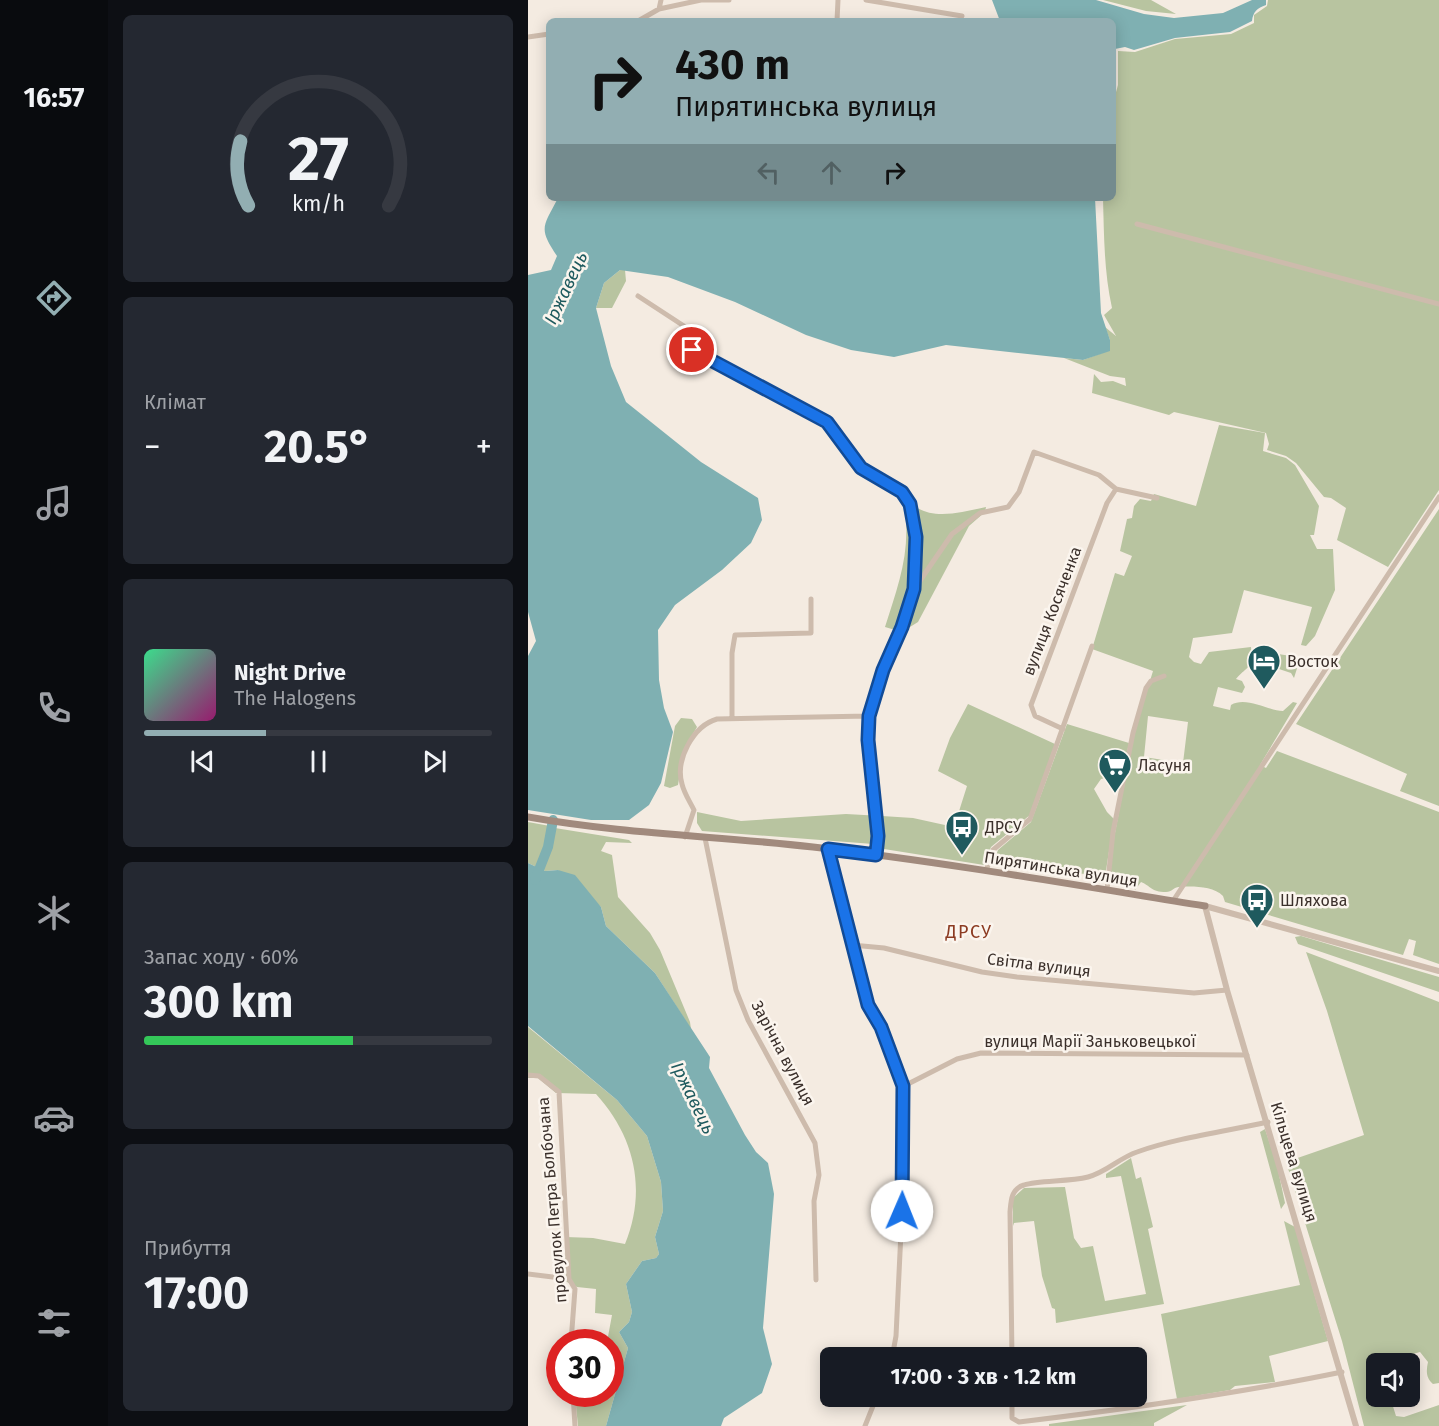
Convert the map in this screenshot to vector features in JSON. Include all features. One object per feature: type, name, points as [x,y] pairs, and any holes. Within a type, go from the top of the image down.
[{"type":"main road","name":"Пирятинська вулиця","points":[[531,817],[685,837],[876,855],[1205,906]]},
{"type":"street","points":[[659,9],[661,0]]},
{"type":"street","points":[[643,18],[659,9],[701,0],[729,0]]},
{"type":"street","points":[[837,18],[838,0]]},
{"type":"street","points":[[866,0],[962,16]]},
{"type":"street","points":[[528,37],[546,34]]},
{"type":"street","points":[[1137,224],[1439,304]]},
{"type":"street","points":[[638,297],[687,328],[690,332],[690,346],[695,353],[827,422],[861,468],[902,492],[910,504],[916,528],[914,589],[902,627],[883,670],[869,716],[868,740],[878,836],[876,855]]},
{"type":"street","points":[[914,589],[952,534],[980,513],[1008,507],[1019,492],[1034,452],[1099,475],[1116,489],[1157,498]]},
{"type":"street","name":"вулиця Косяченка","points":[[1063,729],[1035,716],[1031,705],[1107,503],[1116,489]]},
{"type":"street","points":[[1173,901],[1439,497]]},
{"type":"street","points":[[732,718],[732,653],[735,635],[811,633],[811,599]]},
{"type":"street","points":[[986,871],[993,850],[1030,819],[1092,646]]},
{"type":"street","points":[[1107,890],[1113,832],[1133,733],[1146,688],[1151,681],[1164,676]]},
{"type":"street","points":[[685,837],[694,810],[682,785],[681,775],[686,749],[694,734],[706,722],[732,718],[869,716]]},
{"type":"street","name":"Зарічна вулиця","points":[[705,838],[736,990],[748,1020],[814,1143],[819,1175],[814,1201],[816,1280]]},
{"type":"street","points":[[828,849],[868,1005],[881,1027],[903,1086],[902,1211],[894,1347]]},
{"type":"street","name":"Пирятинська вулиця","points":[[1205,906],[1439,971]]},
{"type":"street","name":"Кільцева вулиця","points":[[1205,906],[1227,990],[1342,1372],[1356,1426]]},
{"type":"street","name":"Світла вулиця","points":[[852,945],[884,948],[982,972],[1037,979],[1194,993],[1227,990]]},
{"type":"street","name":"вулиця Марії Заньковецької","points":[[903,1086],[957,1059],[981,1053],[1247,1055]]},
{"type":"street","name":"провулок Петра Болбочана","points":[[528,1075],[538,1076],[559,1092],[569,1280],[575,1288],[572,1329]]},
{"type":"street","points":[[1012,1347],[1010,1212],[1011,1198],[1016,1190],[1024,1185],[1063,1183],[1086,1178],[1102,1173],[1136,1152],[1268,1122]]},
{"type":"street","points":[[528,1274],[569,1280]]},
{"type":"street","points":[[1012,1407],[1012,1418],[1019,1422],[1084,1412],[1146,1408],[1342,1372]]},
{"type":"street","points":[[574,1407],[575,1426]]},
{"type":"street","points":[[865,1426],[873,1407]]},
{"type":"green space","points":[[1103,0],[1151,0],[1176,14],[1146,11]]},
{"type":"green space","points":[[1268,0],[1439,0],[1439,490],[1388,567],[1337,540],[1346,508],[1331,498],[1324,497],[1296,463],[1286,456],[1267,450],[1269,444],[1266,433],[1174,412],[1169,415],[1092,393],[1094,374],[1101,382],[1113,381],[1126,386],[1125,378],[1110,376],[1064,358],[1083,360],[1110,350],[1110,340],[1105,327],[1116,336],[1104,315],[1112,308],[1106,267],[1103,201],[1116,201],[1118,51],[1135,52],[1175,39],[1231,34],[1254,23],[1254,15],[1267,6]]},
{"type":"green space","points":[[620,270],[625,270],[626,281],[612,308],[596,308],[604,283]]},
{"type":"green space","points":[[1219,425],[1265,433],[1263,451],[1286,458],[1295,465],[1319,506],[1314,535],[1310,535],[1317,549],[1333,549],[1335,590],[1315,636],[1306,646],[1301,645],[1312,607],[1244,590],[1232,633],[1193,638],[1189,657],[1201,664],[1209,652],[1251,647],[1250,664],[1236,679],[1242,681],[1245,687],[1242,693],[1218,687],[1213,706],[1230,710],[1231,705],[1243,702],[1283,711],[1293,702],[1297,703],[1260,765],[1266,768],[1277,751],[1439,812],[1439,964],[1413,955],[1416,941],[1409,939],[1403,955],[1225,902],[1223,896],[1208,888],[1179,887],[1168,892],[1161,892],[1141,882],[1135,890],[1134,886],[1111,881],[1111,854],[1134,733],[1153,671],[1092,649],[1115,573],[1124,576],[1132,556],[1120,551],[1127,519],[1132,518],[1134,506],[1140,499],[1151,501],[1154,494],[1196,506]],"holes":[[[1148,716],[1188,722],[1183,763],[1144,757]]]},
{"type":"green space","points":[[910,502],[918,508],[936,514],[986,507],[985,512],[969,526],[918,622],[902,632],[885,627],[895,597],[905,553],[904,505]]},
{"type":"green space","points":[[1439,509],[1439,806],[1400,791],[1407,774],[1296,724]]},
{"type":"green space","points":[[1278,654],[1291,656],[1299,662],[1294,678],[1291,673],[1273,667],[1268,670],[1266,677],[1258,675],[1256,669],[1259,659],[1275,659]]},
{"type":"green space","points":[[968,704],[1055,744],[1030,815],[991,847],[984,865],[884,849],[873,844],[702,831],[697,823],[697,812],[741,821],[846,814],[913,818],[954,827],[967,786],[938,771],[950,738]]},
{"type":"green space","points":[[681,718],[692,719],[697,727],[684,749],[678,785],[670,788],[664,786],[675,726]]},
{"type":"green space","points":[[1067,724],[1129,743],[1121,781],[1109,777],[1101,779],[1094,789],[1107,812],[1114,819],[1105,877],[994,861],[998,850],[1031,822]]},
{"type":"green space","points":[[528,822],[550,826],[547,841],[550,843],[555,828],[629,840],[632,843],[606,842],[601,851],[612,855],[618,897],[650,933],[660,950],[691,1029],[655,973],[606,926],[601,907],[558,870],[545,871],[528,863]]},
{"type":"green space","points":[[1301,936],[1439,977],[1439,992],[1298,944],[1295,937]]},
{"type":"green space","points":[[1306,952],[1439,1002],[1439,1383],[1433,1384],[1429,1379],[1428,1362],[1420,1352],[1366,1353],[1366,1407],[1393,1407],[1396,1416],[1404,1417],[1439,1405],[1439,1426],[1364,1426],[1342,1341],[1286,1162],[1364,1135],[1327,1011]]},
{"type":"green space","points":[[528,1027],[617,1100],[647,1136],[661,1182],[663,1211],[655,1237],[659,1254],[656,1258],[642,1261],[626,1284],[632,1312],[629,1322],[622,1329],[609,1329],[612,1315],[595,1313],[596,1289],[577,1287],[565,1281],[566,1237],[593,1238],[625,1244],[632,1224],[636,1184],[628,1146],[620,1128],[596,1094],[556,1093],[538,1078],[528,1078]]},
{"type":"green space","points":[[1265,1129],[1277,1165],[1285,1203],[1281,1209],[1260,1132]]},
{"type":"green space","points":[[1131,1158],[1136,1179],[1141,1177],[1153,1227],[1148,1229],[1164,1304],[1056,1323],[1055,1309],[1052,1308],[1042,1276],[1034,1221],[1014,1223],[1013,1226],[1013,1198],[1024,1188],[1065,1187],[1074,1238],[1081,1248],[1093,1246],[1105,1301],[1146,1294],[1121,1176],[1106,1178],[1106,1174]]},
{"type":"green space","points":[[1284,1221],[1295,1227],[1328,1341],[1269,1356],[1275,1382],[1235,1386],[1230,1390],[1177,1399],[1161,1314],[1300,1285]]},
{"type":"green space","points":[[624,1341],[628,1348],[624,1362]]},
{"type":"green space","points":[[1187,1405],[1154,1423],[1154,1426],[1049,1426],[1049,1424]]},
{"type":"green space","points":[[576,1407],[611,1407],[606,1426],[578,1426]]},
{"type":"water","points":[[992,0],[1096,0],[1144,14],[1174,18],[1223,13],[1252,0],[1266,0],[1266,5],[1256,11],[1252,21],[1230,32],[1175,38],[1134,50],[1125,47],[1116,49],[1116,18],[999,18]]},
{"type":"water","points":[[556,201],[1095,201],[1101,313],[1110,340],[1110,351],[1083,360],[946,345],[894,357],[851,350],[806,335],[735,302],[668,277],[620,270],[604,283],[596,308],[611,366],[626,402],[701,462],[758,498],[762,520],[751,543],[722,570],[675,605],[658,630],[659,680],[664,708],[673,732],[661,783],[649,805],[629,820],[591,820],[528,810],[528,656],[536,641],[528,612],[528,275],[551,270],[557,256],[545,233],[549,215]]},
{"type":"water","points":[[528,863],[545,871],[558,870],[575,875],[601,907],[606,926],[655,973],[710,1057],[709,1068],[745,1135],[756,1152],[768,1163],[774,1194],[763,1328],[772,1364],[762,1393],[724,1418],[721,1426],[606,1426],[611,1407],[624,1407],[624,1362],[628,1348],[624,1341],[624,1329],[622,1329],[629,1322],[632,1312],[626,1284],[642,1261],[656,1258],[659,1254],[655,1237],[663,1211],[661,1182],[647,1136],[617,1100],[528,1026]]},
{"type":"waterway","name":"Іржавець","points":[[535,880],[548,847],[553,820]]},
{"type":"place","name":"Восток","points":[[1264,690]]},
{"type":"place","name":"Ласуня","points":[[1115,794]]},
{"type":"place","name":"ДРСУ","points":[[962,856]]},
{"type":"place","name":"Шляхова","points":[[1257,929]]},
{"type":"district","name":"ДРСУ","points":[[969,932]]},
{"type":"route","points":[[692,350],[827,422],[840,436],[861,468],[902,492],[913,514],[916,528],[914,589],[902,627],[883,670],[869,716],[868,740],[878,836],[876,855],[828,849],[868,1005],[881,1027],[903,1086],[902,1211]]}]
